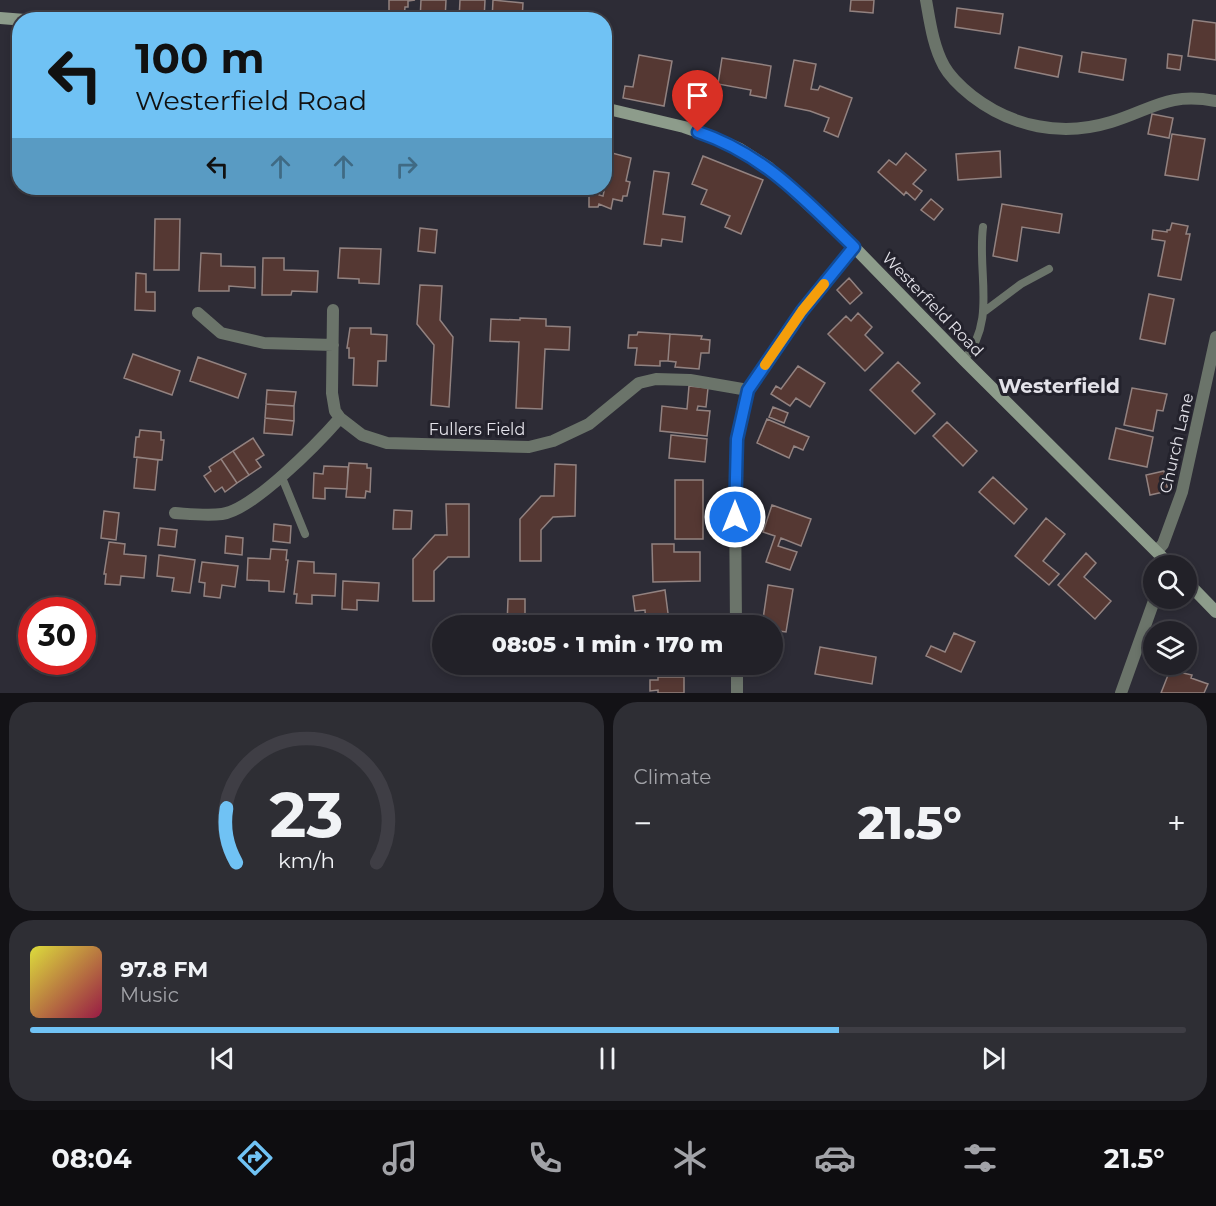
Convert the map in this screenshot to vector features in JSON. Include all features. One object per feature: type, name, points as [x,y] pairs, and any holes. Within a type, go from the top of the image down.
[{"type":"main road","name":"Westerfield Road","points":[[612,110],[684,127],[740,150],[758,160],[784,180],[854,247],[963,360],[1161,555]]},
{"type":"main road","points":[[1197,592],[1216,612]]},
{"type":"street","points":[[926,0],[935,45],[945,68],[963,88],[989,109],[1014,121],[1060,129],[1085,128],[1111,122],[1174,99],[1216,100]]},
{"type":"street","points":[[736,615],[737,439],[748,390],[802,311],[854,247]]},
{"type":"street","points":[[175,513],[223,514],[243,507],[320,440],[340,418],[333,403],[333,310]]},
{"type":"street","points":[[198,313],[221,333],[264,343],[333,345]]},
{"type":"street","name":"Church Lane","points":[[1157,551],[1163,544],[1182,492],[1216,338]]},
{"type":"street","name":"Fullers Field","points":[[340,418],[362,435],[374,440],[401,445],[529,447],[553,441],[589,424],[639,383],[656,379],[690,380],[748,390]]},
{"type":"street","points":[[1121,693],[1151,609]]},
{"type":"street","points":[[736,675],[737,693]]},
{"type":"lane","points":[[963,360],[975,346],[981,333],[985,311],[980,250],[983,226]]},
{"type":"lane","points":[[985,311],[1022,284],[1049,269]]},
{"type":"lane","points":[[281,475],[305,534]]},
{"type":"building","points":[[389,0],[415,0],[408,1],[405,12],[389,12]]},
{"type":"building","points":[[421,0],[446,0],[445,12],[420,12]]},
{"type":"building","points":[[460,0],[485,0],[484,12],[459,12]]},
{"type":"building","points":[[493,0],[523,3],[522,12],[492,12]]},
{"type":"building","points":[[851,0],[874,0],[873,13],[850,11]]},
{"type":"building","points":[[957,8],[1003,14],[1000,34],[955,27]]},
{"type":"building","points":[[1193,20],[1216,23],[1216,60],[1188,56]]},
{"type":"building","points":[[1019,47],[1062,56],[1058,77],[1015,68]]},
{"type":"building","points":[[1082,52],[1126,59],[1123,80],[1079,72]]},
{"type":"building","points":[[1168,54],[1182,56],[1180,70],[1167,68]]},
{"type":"building","points":[[639,55],[672,61],[664,106],[623,98],[625,86],[633,87]]},
{"type":"building","points":[[722,58],[771,66],[766,98],[750,95],[751,90],[718,84]]},
{"type":"building","points":[[794,60],[816,64],[811,89],[818,90],[820,86],[852,98],[838,137],[824,131],[829,118],[785,106]]},
{"type":"building","points":[[1152,114],[1173,118],[1169,138],[1148,134]]},
{"type":"building","points":[[1172,134],[1205,139],[1198,180],[1165,175]]},
{"type":"building","points":[[1000,151],[1001,177],[958,180],[956,154]]},
{"type":"building","points":[[612,153],[631,158],[626,181],[630,182],[627,196],[623,196],[622,201],[613,199],[611,209],[599,204],[598,207],[589,207],[589,195],[612,195]]},
{"type":"building","points":[[906,153],[926,170],[913,184],[922,191],[915,200],[906,192],[904,195],[878,172],[889,160],[896,165]]},
{"type":"building","points":[[703,156],[763,180],[741,234],[725,227],[730,216],[701,204],[707,190],[692,184]]},
{"type":"building","points":[[654,171],[669,173],[663,214],[685,217],[682,242],[662,239],[661,246],[644,244]]},
{"type":"building","points":[[931,199],[943,209],[934,220],[921,210]]},
{"type":"building","points":[[1002,204],[1062,214],[1059,233],[1022,227],[1017,261],[993,256]]},
{"type":"building","points":[[155,219],[180,219],[179,270],[154,270]]},
{"type":"building","points":[[1172,223],[1188,226],[1186,234],[1190,234],[1181,280],[1158,276],[1165,241],[1152,239],[1153,230],[1167,232]]},
{"type":"building","points":[[420,228],[437,230],[435,253],[418,251]]},
{"type":"building","points":[[340,248],[381,249],[379,284],[359,283],[359,279],[338,278]]},
{"type":"building","points":[[201,253],[221,254],[221,266],[255,267],[255,288],[229,286],[229,291],[199,291]]},
{"type":"building","points":[[263,258],[284,258],[284,270],[318,271],[317,292],[292,291],[291,295],[262,295]]},
{"type":"building","points":[[136,273],[146,274],[146,292],[155,292],[155,311],[135,310]]},
{"type":"building","points":[[849,278],[862,293],[850,304],[837,290]]},
{"type":"building","points":[[420,285],[442,286],[440,320],[453,337],[449,407],[431,405],[434,345],[417,324]]},
{"type":"building","points":[[1149,294],[1174,299],[1165,344],[1140,339]]},
{"type":"building","points":[[858,313],[872,327],[865,335],[883,353],[865,371],[828,334],[846,316],[851,321]]},
{"type":"building","points":[[520,318],[546,319],[546,326],[570,327],[569,350],[545,349],[542,409],[516,408],[519,342],[490,341],[491,319],[520,320]]},
{"type":"building","points":[[350,328],[371,328],[371,334],[387,335],[386,361],[378,361],[377,386],[353,385],[354,358],[349,358],[349,348],[347,348]]},
{"type":"building","points":[[638,332],[670,334],[668,361],[660,361],[660,366],[635,365],[637,348],[628,348],[629,335],[637,335]]},
{"type":"building","points":[[670,334],[702,336],[701,339],[710,340],[709,353],[701,353],[699,369],[675,367],[676,362],[668,361]]},
{"type":"building","points":[[133,354],[180,371],[172,395],[124,378]]},
{"type":"building","points":[[198,357],[246,374],[238,398],[190,381]]},
{"type":"building","points":[[898,362],[920,383],[912,391],[935,414],[915,434],[870,390]]},
{"type":"building","points":[[798,366],[825,383],[810,407],[796,398],[790,406],[771,394],[776,386],[781,389]]},
{"type":"building","points":[[689,386],[708,388],[706,407],[698,406],[697,410],[710,411],[707,436],[660,431],[662,406],[687,409]]},
{"type":"building","points":[[1132,388],[1167,394],[1163,411],[1157,410],[1153,431],[1124,425]]},
{"type":"building","points":[[267,390],[296,392],[294,406],[266,404]]},
{"type":"building","points":[[266,404],[294,406],[294,421],[265,418]]},
{"type":"building","points":[[773,407],[788,413],[784,423],[769,417]]},
{"type":"building","points":[[265,418],[294,421],[292,435],[264,433]]},
{"type":"building","points":[[767,419],[809,437],[803,450],[794,446],[789,458],[757,443]]},
{"type":"building","points":[[947,422],[977,451],[963,466],[933,436]]},
{"type":"building","points":[[1116,428],[1153,437],[1147,467],[1109,459]]},
{"type":"building","points":[[140,430],[161,432],[161,440],[164,440],[162,460],[134,457],[136,437],[139,437]]},
{"type":"building","points":[[671,435],[707,439],[705,462],[669,458]]},
{"type":"building","points":[[253,438],[264,455],[256,460],[261,467],[249,475],[233,451]]},
{"type":"building","points":[[233,451],[249,475],[237,483],[221,459]]},
{"type":"building","points":[[137,457],[158,460],[155,490],[134,488]]},
{"type":"building","points":[[221,459],[237,483],[225,492],[222,487],[215,492],[204,476],[211,471],[209,467]]},
{"type":"building","points":[[349,463],[367,464],[367,468],[371,468],[370,492],[366,491],[365,498],[346,497]]},
{"type":"building","points":[[555,464],[576,465],[575,516],[553,517],[541,530],[541,561],[520,561],[520,519],[541,496],[554,496]]},
{"type":"building","points":[[324,466],[348,467],[347,489],[325,488],[325,499],[313,498],[314,473],[323,474]]},
{"type":"building","points":[[1164,471],[1168,491],[1150,495],[1146,475]]},
{"type":"building","points":[[993,477],[1027,509],[1014,524],[979,492]]},
{"type":"building","points":[[675,480],[703,480],[703,539],[675,539]]},
{"type":"building","points":[[446,504],[469,504],[469,557],[448,557],[434,571],[434,601],[413,601],[413,559],[435,535],[447,535]]},
{"type":"building","points":[[772,505],[811,519],[801,546],[781,538],[778,546],[797,552],[790,570],[766,562],[775,536],[763,532]]},
{"type":"building","points":[[394,510],[412,511],[411,529],[393,529]]},
{"type":"building","points":[[104,511],[119,513],[116,540],[101,538]]},
{"type":"building","points":[[1046,518],[1065,534],[1043,561],[1059,574],[1049,585],[1015,556]]},
{"type":"building","points":[[274,524],[291,526],[290,543],[273,541]]},
{"type":"building","points":[[160,528],[177,530],[175,547],[158,545]]},
{"type":"building","points":[[226,536],[243,538],[242,555],[225,553]]},
{"type":"building","points":[[109,542],[125,544],[124,554],[146,556],[144,578],[121,576],[120,585],[105,584],[106,574],[104,574]]},
{"type":"building","points":[[652,544],[674,544],[674,552],[700,552],[700,581],[653,582]]},
{"type":"building","points":[[271,549],[287,550],[284,592],[269,591],[269,581],[247,580],[248,558],[270,559]]},
{"type":"building","points":[[1086,553],[1096,563],[1084,577],[1111,601],[1095,619],[1058,585]]},
{"type":"building","points":[[159,555],[195,560],[190,593],[172,591],[174,578],[157,576]]},
{"type":"building","points":[[298,561],[314,562],[314,573],[336,574],[335,596],[312,595],[312,604],[296,603],[297,594],[294,594]]},
{"type":"building","points":[[202,562],[238,566],[235,587],[222,585],[220,598],[204,596],[205,583],[199,582]]},
{"type":"building","points":[[343,581],[379,583],[378,601],[357,600],[357,610],[342,609]]},
{"type":"building","points":[[768,585],[793,589],[786,632],[783,632],[783,615],[764,615]]},
{"type":"building","points":[[665,590],[668,615],[645,615],[645,610],[635,611],[633,596]]},
{"type":"building","points":[[508,599],[525,599],[525,615],[507,615]]},
{"type":"building","points":[[954,633],[975,642],[961,672],[926,656],[931,646],[945,652]]},
{"type":"building","points":[[820,647],[876,657],[872,684],[815,674]]},
{"type":"building","points":[[1168,675],[1192,675],[1191,678],[1208,684],[1204,693],[1161,693]]},
{"type":"building","points":[[658,677],[684,677],[684,693],[650,691],[650,680],[658,680]]},
{"type":"slow traffic","points":[[765,365],[802,311],[824,284]]},
{"type":"district","name":"Westerfield","points":[[1059,386]]},
{"type":"route","points":[[698,132],[740,150],[768,167],[854,247],[802,311],[748,390],[737,439],[735,517]]}]
